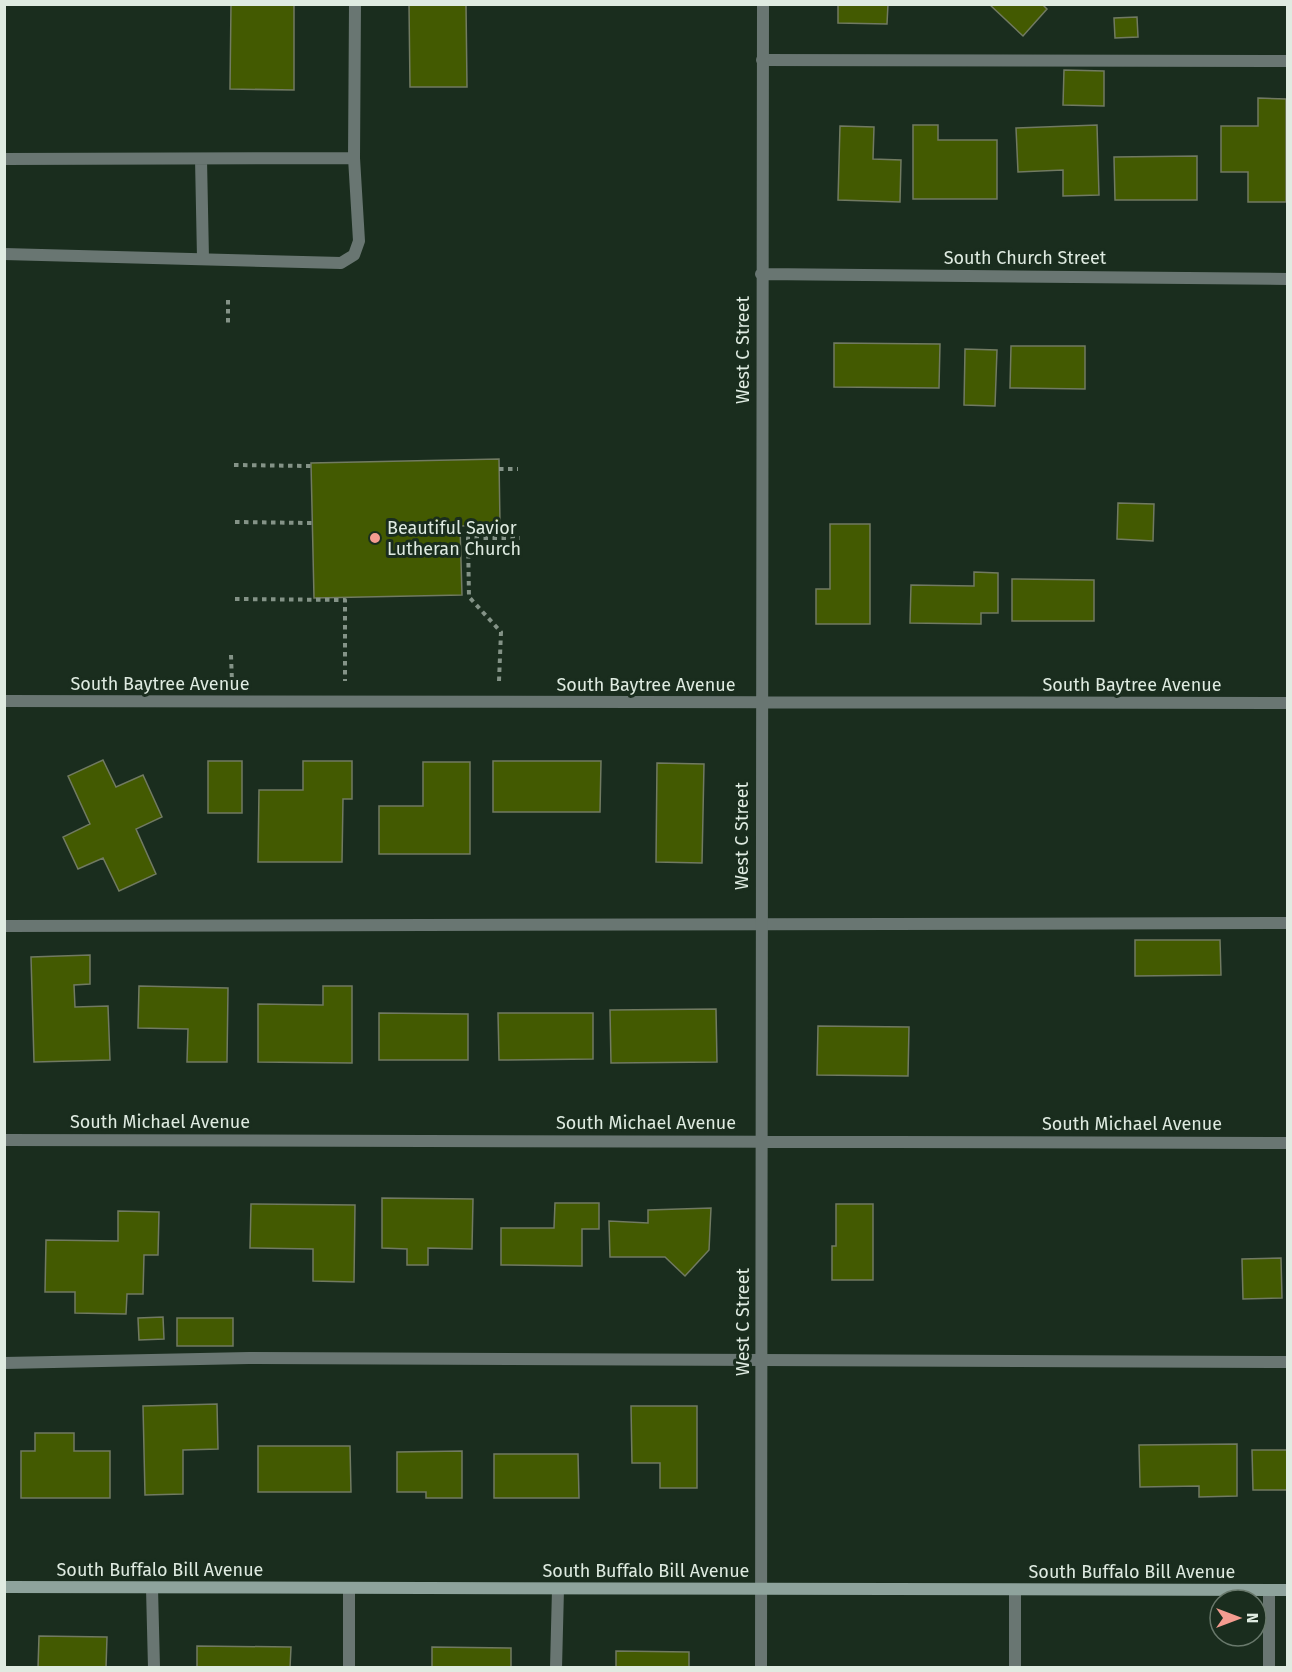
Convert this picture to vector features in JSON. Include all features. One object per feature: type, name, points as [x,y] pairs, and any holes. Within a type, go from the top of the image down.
[{"type":"main road","name":"South Buffalo Bill Avenue","points":[[4,1587],[1287,1590]]},
{"type":"street","points":[[4,254],[341,263],[354,255],[359,241],[354,158],[355,4]]},
{"type":"street","name":"West C Street","points":[[761,1668],[760,703],[763,4]]},
{"type":"street","points":[[762,60],[1287,61]]},
{"type":"street","points":[[4,159],[354,158]]},
{"type":"street","points":[[201,159],[203,258]]},
{"type":"street","name":"South Church Street","points":[[761,274],[1287,279]]},
{"type":"street","name":"South Baytree Avenue","points":[[4,702],[1287,703]]},
{"type":"street","points":[[4,926],[1287,923]]},
{"type":"street","name":"South Michael Avenue","points":[[4,1140],[1287,1143]]},
{"type":"street","points":[[4,1363],[249,1358],[1287,1362]]},
{"type":"street","points":[[152,1588],[154,1668]]},
{"type":"street","points":[[349,1588],[349,1668]]},
{"type":"street","points":[[556,1668],[558,1589]]},
{"type":"street","points":[[1015,1590],[1015,1668]]},
{"type":"street","points":[[1269,1590],[1269,1668]]},
{"type":"path","points":[[228,300],[228,326]]},
{"type":"path","points":[[234,465],[311,466]]},
{"type":"path","points":[[499,469],[518,469]]},
{"type":"path","points":[[235,522],[312,523]]},
{"type":"path","points":[[499,703],[501,632],[469,597],[468,538],[520,538]]},
{"type":"path","points":[[235,599],[345,600],[344,702]]},
{"type":"building","points":[[231,4],[294,4],[294,90],[230,89]]},
{"type":"building","points":[[409,4],[466,4],[467,87],[410,87]]},
{"type":"building","points":[[838,4],[888,4],[887,24],[838,23]]},
{"type":"building","points":[[989,4],[1042,4],[1047,9],[1023,36]]},
{"type":"building","points":[[1137,17],[1138,37],[1115,38],[1114,18]]},
{"type":"building","points":[[1064,70],[1104,71],[1104,106],[1063,105]]},
{"type":"building","points":[[1258,98],[1286,99],[1286,202],[1248,202],[1248,172],[1221,172],[1221,126],[1258,126]]},
{"type":"building","points":[[913,125],[938,125],[938,140],[997,140],[997,199],[913,199]]},
{"type":"building","points":[[1097,125],[1099,195],[1063,196],[1063,170],[1018,172],[1016,128]]},
{"type":"building","points":[[840,126],[874,127],[873,159],[901,160],[900,202],[838,200]]},
{"type":"building","points":[[1197,156],[1197,200],[1115,200],[1114,157]]},
{"type":"building","points":[[834,343],[940,344],[939,388],[834,387]]},
{"type":"building","points":[[1011,346],[1085,346],[1085,389],[1010,388]]},
{"type":"building","points":[[965,349],[997,350],[995,406],[964,405]]},
{"type":"building","points":[[499,459],[500,525],[460,526],[462,595],[314,598],[311,463]]},
{"type":"building","points":[[1118,503],[1154,504],[1153,541],[1117,539]]},
{"type":"building","points":[[830,524],[870,524],[870,624],[816,624],[816,589],[830,589]]},
{"type":"building","points":[[974,572],[998,573],[998,613],[981,613],[981,624],[910,623],[911,585],[974,586]]},
{"type":"building","points":[[1012,579],[1094,580],[1094,621],[1012,621]]},
{"type":"building","points":[[103,760],[116,787],[143,775],[162,817],[136,829],[156,874],[119,891],[103,858],[78,869],[63,837],[90,824],[68,776]]},
{"type":"building","points":[[208,761],[242,761],[242,813],[208,813]]},
{"type":"building","points":[[303,761],[352,761],[352,799],[343,799],[342,862],[258,862],[259,790],[303,790]]},
{"type":"building","points":[[493,761],[601,761],[600,812],[493,812]]},
{"type":"building","points":[[423,762],[470,762],[470,854],[379,854],[379,806],[423,806]]},
{"type":"building","points":[[657,763],[704,764],[702,863],[656,862]]},
{"type":"building","points":[[1135,940],[1220,940],[1221,975],[1135,976]]},
{"type":"building","points":[[90,955],[90,984],[74,985],[75,1007],[108,1006],[110,1060],[34,1062],[31,957]]},
{"type":"building","points":[[139,986],[228,988],[227,1062],[187,1062],[188,1029],[138,1028]]},
{"type":"building","points":[[323,986],[352,986],[352,1063],[258,1062],[258,1004],[323,1005]]},
{"type":"building","points":[[716,1009],[717,1062],[611,1063],[610,1010]]},
{"type":"building","points":[[379,1013],[468,1014],[468,1060],[379,1060]]},
{"type":"building","points":[[498,1013],[593,1013],[593,1059],[499,1060]]},
{"type":"building","points":[[818,1026],[909,1027],[908,1076],[817,1075]]},
{"type":"building","points":[[382,1198],[473,1199],[472,1249],[428,1248],[428,1265],[407,1265],[407,1249],[382,1248]]},
{"type":"building","points":[[555,1203],[599,1203],[599,1229],[582,1229],[582,1266],[501,1265],[501,1228],[554,1228]]},
{"type":"building","points":[[251,1204],[355,1205],[354,1282],[313,1281],[313,1249],[250,1248]]},
{"type":"building","points":[[836,1204],[873,1204],[873,1280],[832,1280],[832,1246],[836,1246]]},
{"type":"building","points":[[711,1208],[709,1250],[685,1276],[665,1257],[610,1257],[609,1221],[648,1223],[648,1210]]},
{"type":"building","points":[[118,1211],[159,1212],[158,1255],[144,1255],[143,1294],[127,1294],[126,1314],[75,1313],[75,1292],[45,1292],[46,1240],[118,1241]]},
{"type":"building","points":[[1281,1258],[1282,1298],[1243,1299],[1242,1259]]},
{"type":"building","points":[[163,1317],[164,1339],[139,1340],[138,1318]]},
{"type":"building","points":[[177,1318],[233,1318],[233,1346],[177,1346]]},
{"type":"building","points":[[217,1404],[218,1449],[183,1450],[183,1494],[145,1495],[143,1406]]},
{"type":"building","points":[[631,1406],[697,1406],[697,1488],[660,1488],[660,1463],[632,1463]]},
{"type":"building","points":[[35,1433],[74,1433],[74,1451],[110,1451],[110,1498],[21,1498],[21,1451],[35,1451]]},
{"type":"building","points":[[1237,1444],[1237,1496],[1199,1497],[1199,1486],[1140,1487],[1139,1445]]},
{"type":"building","points":[[258,1446],[350,1446],[351,1492],[258,1492]]},
{"type":"building","points":[[1252,1450],[1288,1450],[1288,1490],[1253,1490]]},
{"type":"building","points":[[462,1451],[462,1498],[426,1498],[426,1492],[397,1492],[397,1452]]},
{"type":"building","points":[[494,1454],[578,1454],[579,1498],[494,1498]]},
{"type":"building","points":[[39,1636],[107,1637],[106,1668],[38,1668]]},
{"type":"building","points":[[197,1646],[291,1647],[290,1668],[197,1668]]},
{"type":"building","points":[[432,1647],[511,1648],[511,1668],[432,1668]]},
{"type":"building","points":[[616,1651],[689,1652],[689,1668],[616,1668]]},
{"type":"place","name":"Beautiful Savior Lutheran Church","points":[[375,538]]}]
